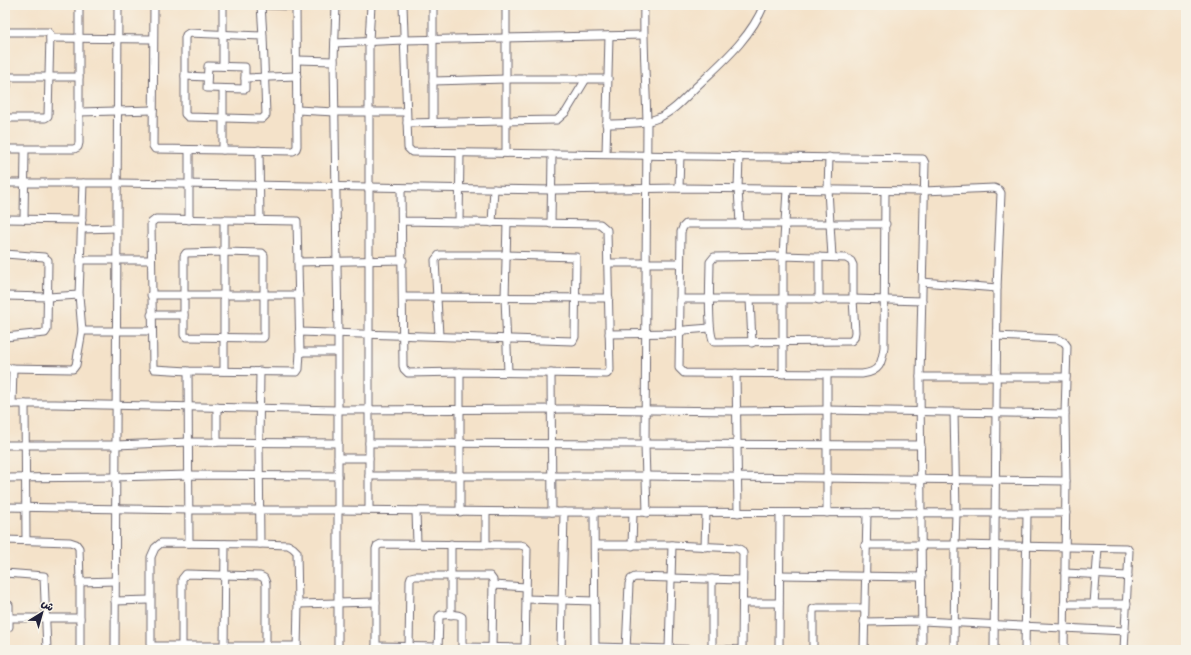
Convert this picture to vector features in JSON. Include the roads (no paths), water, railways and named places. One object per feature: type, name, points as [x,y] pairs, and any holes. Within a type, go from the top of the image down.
[{"type":"street","points":[[5,149],[74,150],[78,146],[79,5]]},
{"type":"street","points":[[115,650],[118,5]]},
{"type":"street","points":[[154,5],[153,146],[155,149],[293,151],[296,149],[296,8],[293,6],[261,5],[263,36],[265,77],[266,115],[264,118],[188,117],[185,114],[184,38],[186,34],[263,36]]},
{"type":"street","points":[[223,5],[223,66]]},
{"type":"street","points":[[336,5],[334,61],[338,334],[338,650]]},
{"type":"street","points":[[369,510],[369,41],[371,5]]},
{"type":"street","points":[[403,5],[408,148],[412,152],[921,158],[924,161],[920,378],[922,650]]},
{"type":"street","points":[[433,5],[433,122]]},
{"type":"street","points":[[506,5],[506,153]]},
{"type":"street","points":[[644,5],[643,35],[647,122],[645,445],[647,513]]},
{"type":"street","points":[[606,124],[647,122],[660,118],[672,110],[724,61],[748,34],[764,5]]},
{"type":"street","points":[[5,32],[48,32],[50,34],[48,116],[5,118]]},
{"type":"street","points":[[335,43],[433,39],[643,35]]},
{"type":"street","points":[[606,154],[608,36]]},
{"type":"street","points":[[50,38],[153,39]]},
{"type":"street","points":[[297,60],[334,61]]},
{"type":"street","points":[[5,63],[7,77],[7,86],[5,88]]},
{"type":"street","points":[[208,66],[244,66],[246,68],[244,89],[207,88],[207,77],[208,66]]},
{"type":"street","points":[[185,76],[207,77]]},
{"type":"street","points":[[245,78],[297,76]]},
{"type":"street","points":[[7,77],[79,77]]},
{"type":"street","points":[[407,122],[557,120],[566,112],[586,79]]},
{"type":"street","points":[[433,81],[608,79]]},
{"type":"street","points":[[223,89],[223,150]]},
{"type":"street","points":[[79,112],[153,110]]},
{"type":"street","points":[[297,110],[335,112],[406,112]]},
{"type":"street","points":[[24,219],[25,150]]},
{"type":"street","points":[[188,150],[189,220]]},
{"type":"street","points":[[259,150],[260,220]]},
{"type":"street","points":[[459,222],[460,153]]},
{"type":"street","points":[[551,224],[552,154]]},
{"type":"street","points":[[679,188],[680,155]]},
{"type":"street","points":[[739,156],[738,189],[740,224]]},
{"type":"street","points":[[829,157],[828,190],[832,257]]},
{"type":"street","points":[[5,183],[118,183],[336,188],[552,190],[679,188],[885,191],[994,188],[999,190],[1001,193],[996,336],[994,650]]},
{"type":"street","points":[[5,368],[73,369],[76,365],[82,331],[79,295],[83,183]]},
{"type":"street","points":[[401,188],[403,366],[408,373],[508,372],[607,374],[610,370],[607,230],[604,226],[600,224],[402,221]]},
{"type":"street","points":[[492,223],[494,189]]},
{"type":"street","points":[[782,374],[783,256],[787,190]]},
{"type":"street","points":[[885,191],[886,224],[884,348],[882,364],[879,368],[867,374],[827,375],[684,373],[681,371],[679,368],[681,232],[682,227],[686,224],[886,224]]},
{"type":"street","points":[[5,218],[82,220]]},
{"type":"street","points":[[156,219],[189,220],[260,220],[297,222],[300,352],[299,369],[297,372],[188,371],[153,368],[151,331],[151,223],[156,219]]},
{"type":"street","points":[[224,220],[224,371]]},
{"type":"street","points":[[507,223],[506,339],[508,372]]},
{"type":"street","points":[[82,229],[117,228]]},
{"type":"street","points":[[224,252],[263,254],[264,337],[186,337],[184,335],[183,295],[185,254],[224,252]]},
{"type":"street","points":[[5,254],[44,257],[48,260],[46,332],[5,337]]},
{"type":"street","points":[[299,332],[573,341],[575,337],[576,257],[439,255],[435,260],[439,336]]},
{"type":"street","points":[[714,257],[819,257],[846,258],[851,261],[853,265],[855,332],[854,338],[851,341],[716,343],[712,340],[710,328],[710,262],[714,257]]},
{"type":"street","points":[[819,257],[819,300]]},
{"type":"street","points":[[80,260],[151,260]]},
{"type":"street","points":[[298,262],[402,260]]},
{"type":"street","points":[[608,263],[680,262]]},
{"type":"street","points":[[922,282],[997,288]]},
{"type":"street","points":[[5,296],[48,297],[79,295]]},
{"type":"street","points":[[151,295],[299,295]]},
{"type":"street","points":[[403,297],[609,298]]},
{"type":"street","points":[[680,299],[853,299],[922,301]]},
{"type":"street","points":[[750,299],[752,343]]},
{"type":"street","points":[[151,315],[184,316]]},
{"type":"street","points":[[609,334],[679,333],[685,330],[710,328]]},
{"type":"street","points":[[82,331],[151,331]]},
{"type":"street","points":[[996,336],[1058,339],[1062,340],[1067,346],[1065,414],[1066,513],[1064,650]]},
{"type":"street","points":[[300,352],[337,352]]},
{"type":"street","points":[[13,368],[9,404],[338,410],[826,410],[1065,414]]},
{"type":"street","points":[[188,371],[189,543]]},
{"type":"street","points":[[260,372],[260,544]]},
{"type":"street","points":[[460,372],[460,512]]},
{"type":"street","points":[[551,373],[552,512]]},
{"type":"street","points":[[736,373],[738,513]]},
{"type":"street","points":[[827,375],[827,513]]},
{"type":"street","points":[[920,378],[1066,377]]},
{"type":"street","points":[[25,404],[26,540]]},
{"type":"street","points":[[217,442],[218,407]]},
{"type":"street","points":[[954,412],[956,479],[954,545],[954,650]]},
{"type":"street","points":[[5,445],[116,445],[188,442],[338,443]]},
{"type":"street","points":[[369,443],[921,445]]},
{"type":"street","points":[[338,458],[369,458]]},
{"type":"street","points":[[5,478],[189,475],[338,476]]},
{"type":"street","points":[[369,476],[646,476],[921,478],[1066,481]]},
{"type":"street","points":[[5,507],[190,510],[369,510],[416,512],[1066,513]]},
{"type":"street","points":[[416,512],[417,544]]},
{"type":"street","points":[[486,512],[486,544]]},
{"type":"street","points":[[561,650],[564,512]]},
{"type":"street","points":[[594,512],[595,649],[742,650],[743,554],[741,550],[737,548],[595,545]]},
{"type":"street","points":[[632,546],[633,512]]},
{"type":"street","points":[[705,547],[706,513]]},
{"type":"street","points":[[779,650],[780,513]]},
{"type":"street","points":[[864,650],[866,513]]},
{"type":"street","points":[[1025,650],[1025,546],[1027,513]]},
{"type":"street","points":[[5,540],[70,542],[76,544],[79,548],[80,650]]},
{"type":"street","points":[[161,543],[189,543],[288,545],[293,548],[297,552],[297,648],[151,648],[151,557],[155,548],[161,543]]},
{"type":"street","points":[[224,648],[225,544]]},
{"type":"street","points":[[381,544],[417,544],[486,544],[524,546],[527,549],[525,649],[462,648],[462,617],[460,615],[439,617],[438,648],[376,648],[377,546],[381,544]]},
{"type":"street","points":[[451,544],[451,615]]},
{"type":"street","points":[[865,545],[1025,546],[1128,549],[1130,551],[1124,650]]},
{"type":"street","points":[[669,649],[672,546]]},
{"type":"street","points":[[1094,604],[1098,548]]},
{"type":"street","points":[[1065,573],[1128,576]]},
{"type":"street","points":[[5,574],[44,576],[47,650]]},
{"type":"street","points":[[182,648],[183,576],[186,574],[260,576],[264,578],[266,583],[266,648]]},
{"type":"street","points":[[780,575],[922,578]]},
{"type":"street","points":[[409,649],[411,577],[452,576],[490,576],[493,580],[492,649]]},
{"type":"street","points":[[626,649],[629,584],[635,577],[742,580]]},
{"type":"street","points":[[712,580],[712,650]]},
{"type":"street","points":[[80,582],[115,581]]},
{"type":"street","points":[[493,585],[526,587]]},
{"type":"street","points":[[526,599],[595,601]]},
{"type":"street","points":[[115,601],[150,600]]},
{"type":"street","points":[[298,604],[376,602]]},
{"type":"street","points":[[743,603],[779,603]]},
{"type":"street","points":[[5,604],[9,605],[10,618],[9,627],[5,629]]},
{"type":"street","points":[[1064,604],[1127,604]]},
{"type":"street","points":[[813,650],[814,609],[864,608]]},
{"type":"street","points":[[10,618],[80,618]]},
{"type":"street","points":[[864,622],[954,622],[1064,629],[1125,631]]}]
